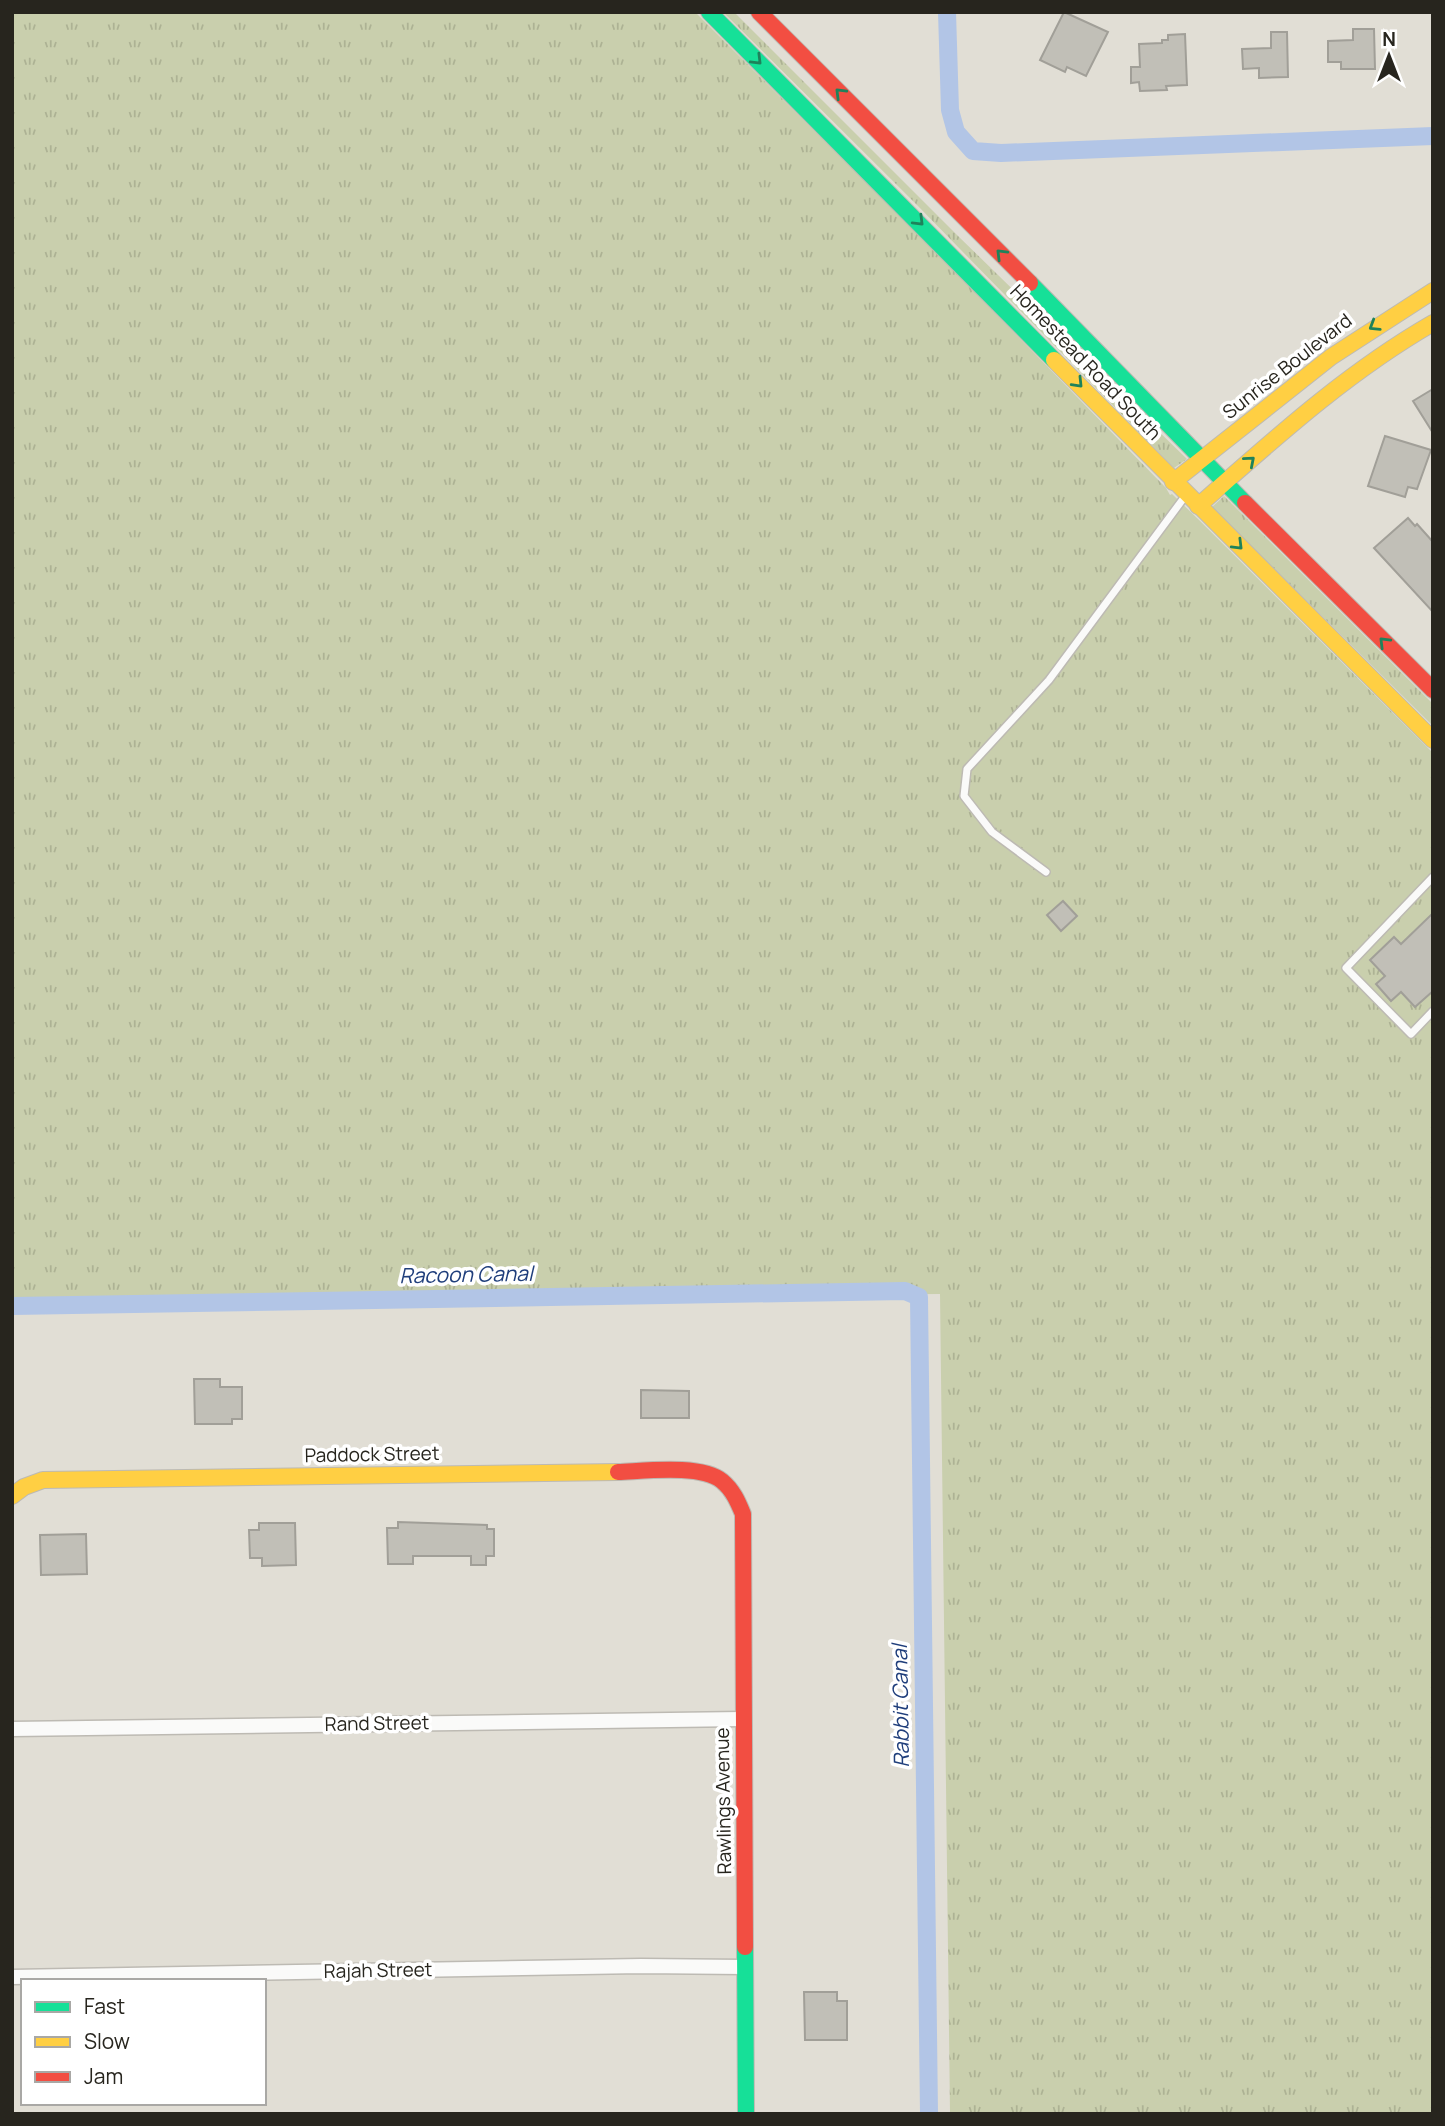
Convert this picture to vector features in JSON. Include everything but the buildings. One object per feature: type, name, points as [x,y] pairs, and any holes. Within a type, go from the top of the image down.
[{"type":"street","name":"Homestead Road South","points":[[709,12],[911,213],[1173,482],[1433,740]]},
{"type":"street","name":"Homestead Road South","points":[[759,12],[1007,260],[1224,483],[1433,690]]},
{"type":"street","name":"Sunrise Boulevard","points":[[1173,482],[1331,356],[1371,328],[1433,291]]},
{"type":"street","points":[[1192,500],[1224,483],[1350,376],[1433,323]]},
{"type":"street","name":"Paddock Street","points":[[12,1496],[24,1487],[43,1480],[672,1471],[697,1472],[718,1477],[732,1489]]},
{"type":"street","name":"Rawlings Avenue","points":[[732,1489],[743,1514],[746,2114]]},
{"type":"street","name":"Rand Street","points":[[12,1729],[742,1719]]},
{"type":"street","name":"Rajah Street","points":[[12,1977],[744,1967]]},
{"type":"lane","points":[[1046,872],[992,832],[964,796],[967,769],[1049,680],[1192,500]]},
{"type":"lane","points":[[1433,877],[1346,968],[1411,1034],[1433,1012]]},
{"type":"green space","points":[[12,12],[695,12],[905,221],[1170,495],[1198,519],[1433,753],[1433,2114],[950,2114],[940,1294],[12,1302]]},
{"type":"green space","points":[[723,12],[734,12],[957,235],[1187,459],[1174,468],[917,205]]},
{"type":"green space","points":[[1224,496],[1433,704],[1433,726],[1212,507]]},
{"type":"waterway","points":[[947,12],[950,110],[956,132],[973,151],[1001,153],[1433,136]]},
{"type":"waterway","name":"Racoon Canal","points":[[12,1306],[905,1291],[919,1297],[929,2114]]},
{"type":"traffic: fast","points":[[709,12],[1054,360]]},
{"type":"traffic: fast","points":[[1030,283],[1245,503]]},
{"type":"traffic: fast","points":[[745,1947],[746,2114]]},
{"type":"traffic: slow","points":[[1173,482],[1331,357],[1433,291]]},
{"type":"traffic: slow","points":[[1198,506],[1340,385],[1433,323]]},
{"type":"traffic: slow","points":[[1054,360],[1433,740]]},
{"type":"traffic: slow","points":[[12,1496],[24,1487],[43,1480],[618,1472]]},
{"type":"traffic: jam","points":[[759,12],[1030,283]]},
{"type":"traffic: jam","points":[[1245,503],[1433,690]]},
{"type":"traffic: jam","points":[[618,1472],[687,1470],[713,1476],[729,1488],[743,1514],[745,1947]]},
{"type":"water label","name":"Rabbit Canal","points":[[901,1706]]}]
